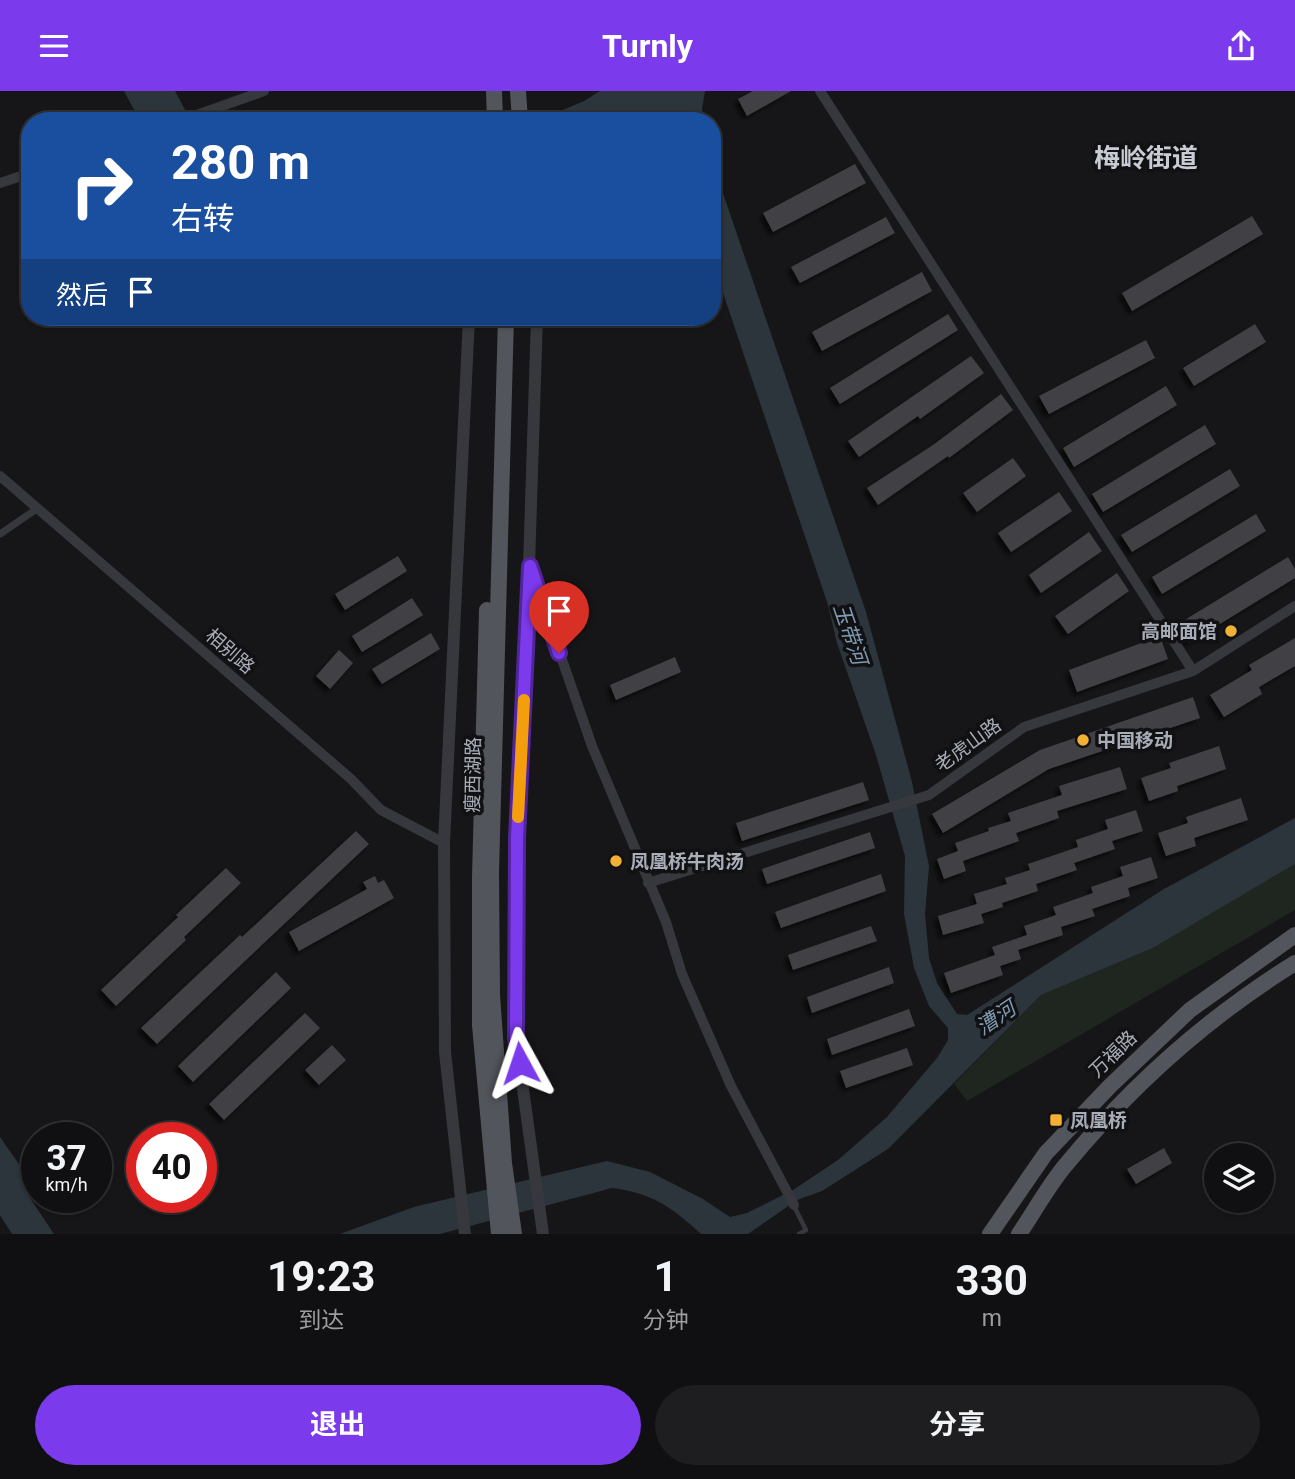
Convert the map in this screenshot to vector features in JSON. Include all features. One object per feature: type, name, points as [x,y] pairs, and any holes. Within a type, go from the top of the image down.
[{"type":"main road","points":[[494,91],[495,112]]},
{"type":"main road","points":[[519,93],[520,112]]},
{"type":"main road","name":"瘦西湖路","points":[[496,326],[480,877],[480,1025],[509,1232]]},
{"type":"main road","name":"瘦西湖路","points":[[498,1166],[491,871],[506,326]]},
{"type":"main road","name":"万福路","points":[[990,1234],[1046,1153],[1110,1086],[1190,1010],[1295,935]]},
{"type":"main road","name":"万福路","points":[[1020,1234],[1062,1169],[1124,1100],[1201,1030],[1295,963]]},
{"type":"street","points":[[205,112],[264,91]]},
{"type":"street","points":[[820,91],[1193,671]]},
{"type":"street","points":[[0,183],[21,176]]},
{"type":"street","points":[[465,1234],[445,1052],[444,843],[470,326]]},
{"type":"street","points":[[537,326],[530,566],[517,838],[516,1038],[543,1234]]},
{"type":"street","name":"相别路","points":[[0,476],[351,779],[381,810],[444,843]]},
{"type":"street","points":[[0,534],[38,508]]},
{"type":"street","points":[[530,566],[593,746],[666,922],[682,974],[731,1087],[794,1205]]},
{"type":"street","name":"老虎山路","points":[[648,883],[929,795],[1024,727],[1193,671],[1295,606]]},
{"type":"lane","points":[[794,1205],[806,1230],[799,1234]]},
{"type":"shaded area","points":[[1295,864],[1295,910],[967,1101],[954,1084],[1041,995],[1153,948]]},
{"type":"water","points":[[124,91],[175,91],[186,112],[135,112]]},
{"type":"water","points":[[600,91],[705,91],[702,112],[558,112]]},
{"type":"water","points":[[721,187],[866,612],[912,782],[929,866],[925,914],[929,958],[937,983],[957,1014],[967,1015],[1164,889],[1295,818],[1295,864],[1153,948],[1041,995],[888,1149],[822,1191],[797,1200],[748,1234],[701,1234],[661,1203],[639,1193],[612,1188],[440,1234],[340,1234],[414,1207],[607,1161],[650,1172],[703,1199],[730,1217],[747,1213],[793,1190],[838,1160],[887,1117],[937,1058],[948,1040],[948,1028],[929,1006],[914,968],[904,914],[905,856],[876,755],[837,643],[828,605],[721,287]]},
{"type":"water","points":[[0,1137],[21,1167],[21,1213],[40,1213],[54,1234],[12,1234],[0,1215]]},
{"type":"building","points":[[753,91],[791,91],[747,116],[738,99]]},
{"type":"building","points":[[855,164],[866,183],[773,232],[763,213]]},
{"type":"building","points":[[1252,216],[1263,234],[1132,311],[1122,293]]},
{"type":"building","points":[[886,217],[895,233],[800,283],[791,267]]},
{"type":"building","points":[[922,272],[932,291],[822,351],[812,332]]},
{"type":"building","points":[[948,314],[958,330],[840,404],[830,388]]},
{"type":"building","points":[[1255,324],[1266,342],[1194,386],[1183,368]]},
{"type":"building","points":[[1146,340],[1155,358],[1049,414],[1039,396]]},
{"type":"building","points":[[971,356],[984,373],[920,419],[918,416],[859,457],[848,441]]},
{"type":"building","points":[[1166,386],[1177,405],[1074,467],[1063,448]]},
{"type":"building","points":[[1001,394],[1013,410],[949,458],[948,456],[878,505],[867,488],[933,445]]},
{"type":"building","points":[[1205,425],[1216,444],[1103,512],[1092,494]]},
{"type":"building","points":[[1013,458],[1026,476],[977,512],[963,493]]},
{"type":"building","points":[[1230,469],[1240,486],[1132,552],[1121,535]]},
{"type":"building","points":[[1059,492],[1072,511],[1011,552],[998,533]]},
{"type":"building","points":[[1256,514],[1266,531],[1162,594],[1152,577]]},
{"type":"building","points":[[1089,532],[1102,551],[1041,593],[1029,575]]},
{"type":"building","points":[[398,556],[407,571],[345,610],[335,594]]},
{"type":"building","points":[[1288,557],[1295,569],[1295,578],[1189,643],[1178,624]]},
{"type":"building","points":[[1117,573],[1129,591],[1068,634],[1055,616]]},
{"type":"building","points":[[412,598],[423,615],[362,652],[352,636]]},
{"type":"building","points":[[431,633],[440,649],[382,684],[372,669]]},
{"type":"building","points":[[1160,636],[1168,659],[1077,692],[1069,670]]},
{"type":"building","points":[[1295,638],[1295,666],[1259,687],[1262,694],[1224,717],[1210,695],[1252,670],[1249,665]]},
{"type":"building","points":[[339,650],[353,663],[330,689],[316,676]]},
{"type":"building","points":[[675,657],[681,672],[616,700],[610,685]]},
{"type":"building","points":[[1193,697],[1200,718],[1049,769],[943,833],[932,814],[1040,750]]},
{"type":"building","points":[[1219,746],[1226,769],[1177,786],[1178,791],[1149,801],[1141,778],[1171,768],[1169,763]]},
{"type":"building","points":[[1120,767],[1127,789],[1057,811],[1059,818],[1016,833],[1019,841],[963,861],[966,871],[944,879],[937,859],[958,851],[955,843],[1011,821],[1008,813],[1062,795],[1059,786]]},
{"type":"building","points":[[863,782],[869,800],[742,841],[736,823]]},
{"type":"building","points":[[1241,798],[1248,820],[1194,838],[1196,846],[1166,856],[1158,833],[1188,823],[1186,817]]},
{"type":"building","points":[[1136,810],[1143,831],[1112,841],[1115,849],[1074,863],[1077,870],[1036,884],[1038,891],[1002,903],[1003,907],[981,914],[984,923],[943,935],[938,916],[977,904],[974,894],[1007,884],[1005,878],[1030,870],[1028,864],[1078,847],[1076,840],[1108,829],[1105,820]]},
{"type":"building","points":[[356,831],[369,844],[157,1044],[141,1028],[240,935],[242,937]]},
{"type":"building","points":[[870,832],[875,848],[767,884],[762,869]]},
{"type":"building","points":[[1151,857],[1158,878],[1128,888],[1130,896],[1092,909],[1095,916],[1061,927],[1063,935],[1018,950],[1021,959],[1000,966],[1003,975],[951,993],[944,973],[995,955],[992,947],[1027,935],[1024,926],[1056,915],[1053,907],[1093,893],[1091,887],[1123,876],[1120,867]]},
{"type":"building","points":[[226,868],[241,883],[116,1006],[101,990]]},
{"type":"building","points":[[881,874],[886,891],[781,928],[775,912]]},
{"type":"building","points":[[375,876],[378,883],[384,880],[394,898],[299,951],[289,932],[367,889],[363,882]]},
{"type":"building","points":[[871,926],[877,941],[793,970],[788,955]]},
{"type":"building","points":[[889,967],[894,983],[812,1013],[807,997]]},
{"type":"building","points":[[276,972],[291,988],[193,1082],[178,1066]]},
{"type":"building","points":[[909,1009],[915,1026],[832,1055],[827,1039]]},
{"type":"building","points":[[305,1013],[320,1028],[224,1120],[209,1104]]},
{"type":"building","points":[[332,1045],[346,1060],[319,1085],[305,1070]]},
{"type":"building","points":[[907,1048],[913,1065],[846,1088],[840,1071]]},
{"type":"building","points":[[1164,1148],[1172,1163],[1136,1184],[1127,1169]]},
{"type":"slow traffic","points":[[518,817],[524,700]]},
{"type":"place","name":"高邮面馆","points":[[1231,631]]},
{"type":"place","name":"中国移动","points":[[1083,740]]},
{"type":"place","name":"凤凰桥牛肉汤","points":[[616,861]]},
{"type":"place","name":"凤凰桥","points":[[1056,1120]]},
{"type":"district","name":"梅岭街道","points":[[1146,158]]},
{"type":"route","points":[[520,1063],[516,1038],[517,838],[530,566],[559,653]]},
{"type":"water label","name":"玉带河","points":[[850,634]]},
{"type":"water label","name":"漕河","points":[[996,1018]]}]
